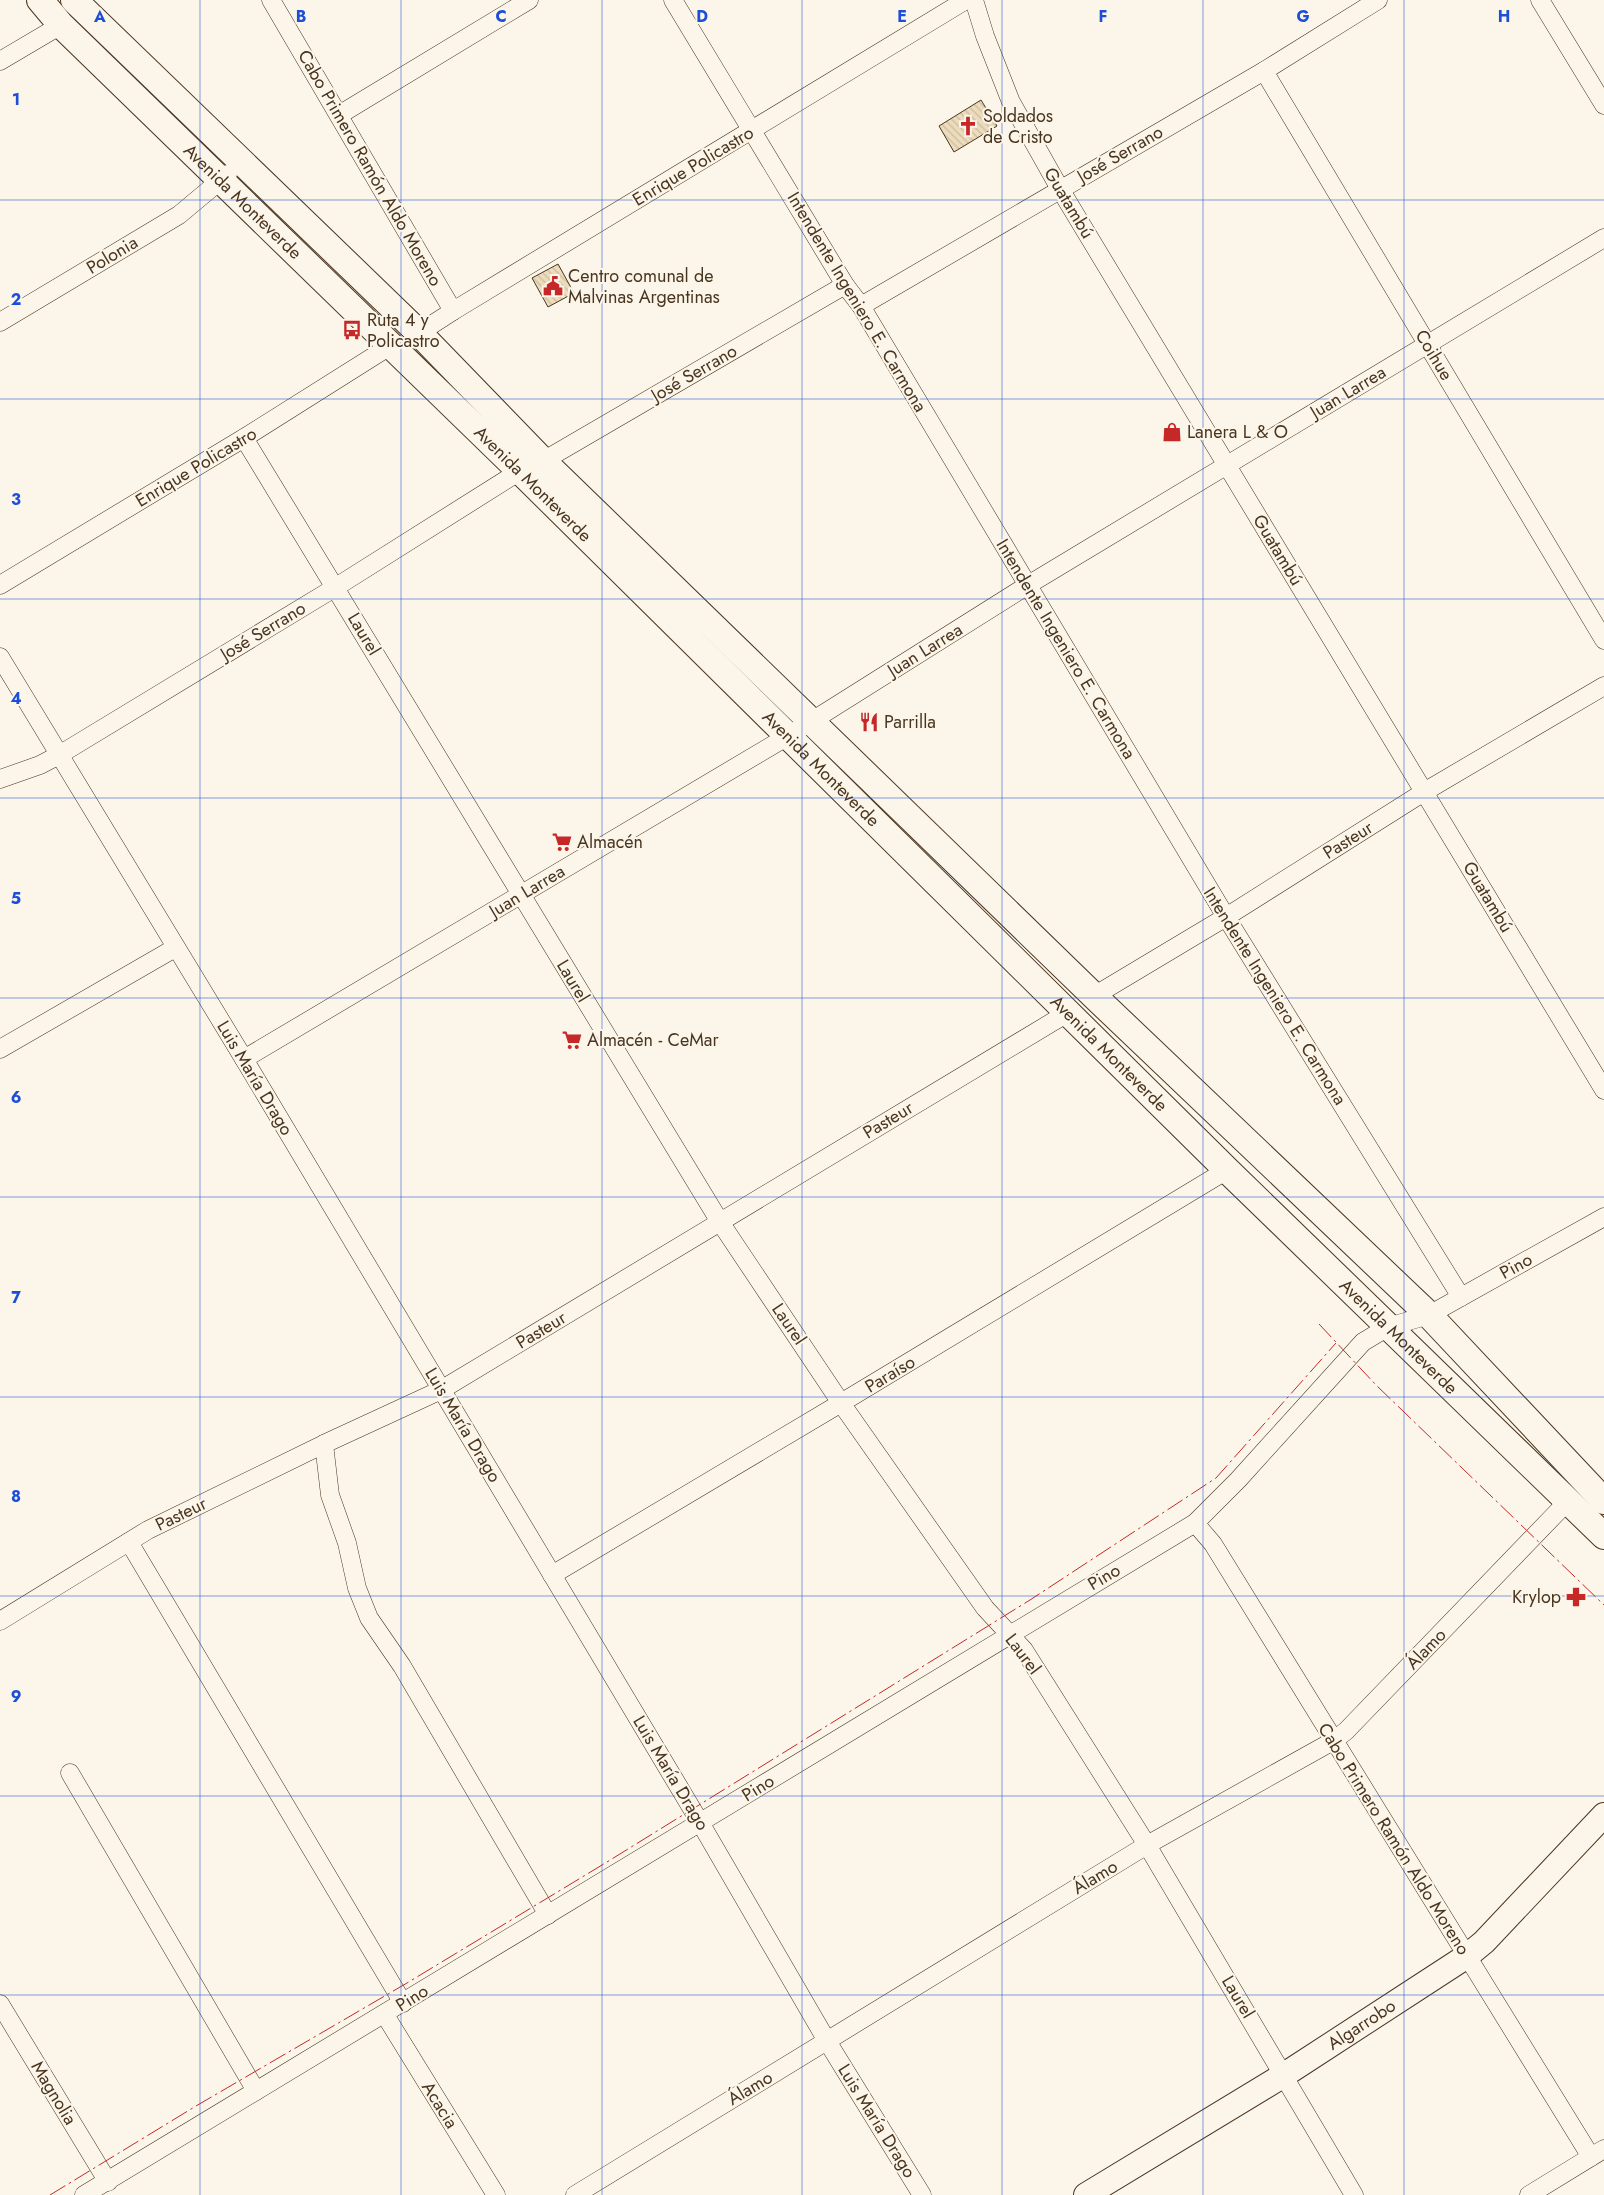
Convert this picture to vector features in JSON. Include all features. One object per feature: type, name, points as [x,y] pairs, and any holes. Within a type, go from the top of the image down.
[{"type":"main road","name":"Avenida Monteverde","points":[[40,0],[61,25],[390,346],[531,466],[811,720],[1094,996],[1429,1315],[1604,1501]]},
{"type":"main road","name":"Avenida Monteverde","points":[[81,2],[242,162],[420,333],[531,466],[788,736],[1069,1012],[1226,1170],[1604,1536]]},
{"type":"street","name":"Cabo Primero Ramón Aldo Moreno","points":[[271,0],[453,311]]},
{"type":"street","points":[[339,114],[529,0]]},
{"type":"street","name":"Intendente Ingeniero E. Carmona","points":[[673,0],[845,285],[861,306],[1226,917],[1461,1297]]},
{"type":"street","name":"Enrique Policastro","points":[[420,333],[453,311],[966,0]]},
{"type":"street","name":"Guatambú","points":[[974,0],[984,36],[1011,102],[1060,189],[1604,1090]]},
{"type":"street","name":"José Serrano","points":[[861,306],[1264,71],[1378,0]]},
{"type":"street","points":[[1540,0],[1604,105]]},
{"type":"street","points":[[0,61],[61,25]]},
{"type":"street","name":"Coihue","points":[[1264,71],[1604,640]]},
{"type":"street","name":"Polonia","points":[[0,322],[179,215],[242,162]]},
{"type":"street","name":"Juan Larrea","points":[[244,1059],[788,736],[1028,585],[1604,238]]},
{"type":"street","name":"José Serrano","points":[[0,779],[40,765],[59,755],[531,466],[845,285]]},
{"type":"street","name":"Enrique Policastro","points":[[0,585],[244,438],[390,346]]},
{"type":"street","name":"Laurel","points":[[244,438],[720,1222],[842,1403],[985,1608],[1024,1650],[1147,1845],[1354,2195]]},
{"type":"street","name":"Luis María Drago","points":[[0,658],[244,1059],[701,1824],[827,2041],[922,2195]]},
{"type":"street","name":"Pasteur","points":[[1094,996],[1226,917],[1424,792],[1604,686]]},
{"type":"street","points":[[0,1049],[175,948]]},
{"type":"street","name":"Pasteur","points":[[0,1621],[148,1530],[324,1444],[441,1390],[1069,1012]]},
{"type":"street","name":"Paraíso","points":[[552,1575],[842,1403],[1226,1170]]},
{"type":"street","name":"Pino","points":[[90,2194],[256,2091],[701,1824],[1195,1522],[1238,1480],[1363,1342],[1388,1326],[1429,1315],[1604,1217]]},
{"type":"street","points":[[324,1444],[330,1495],[348,1543],[357,1588],[369,1618],[402,1666],[548,1915]]},
{"type":"street","name":"Álamo","points":[[575,2195],[1147,1845],[1333,1741],[1346,1731],[1568,1501]]},
{"type":"street","name":"Cabo Primero Ramón Aldo Moreno","points":[[1195,1522],[1213,1544],[1467,1956],[1598,2153]]},
{"type":"street","points":[[129,1542],[403,2003]]},
{"type":"street","points":[[70,1773],[256,2091]]},
{"type":"street","name":"Algarrobo","points":[[1086,2195],[1284,2075],[1467,1956],[1484,1942],[1604,1815]]},
{"type":"street","name":"Magnolia","points":[[0,2004],[108,2182]]},
{"type":"street","name":"Acacia","points":[[385,2015],[496,2195]]},
{"type":"street","points":[[1528,2195],[1598,2153]]},
{"type":"building","name":"Soldados de Cristo","points":[[981,100],[997,126],[954,152],[939,126]]},
{"type":"building","name":"Centro comunal de Malvinas Argentinas","points":[[558,264],[574,293],[548,307],[532,278]]},
{"type":"power","points":[[1319,1324],[1376,1385],[1604,1605]]},
{"type":"power","points":[[50,2195],[607,1862],[1030,1600],[1216,1478],[1336,1343]]},
{"type":"place","name":"Soldados de Cristo","points":[[968,126]]},
{"type":"place","name":"Centro comunal de Malvinas Argentinas","points":[[553,286]]},
{"type":"place","name":"Ruta 4 y Policastro","points":[[352,330]]},
{"type":"place","name":"Lanera L & O","points":[[1172,432]]},
{"type":"place","name":"Parrilla","points":[[869,722]]},
{"type":"place","name":"Almacén","points":[[562,842]]},
{"type":"place","name":"Almacén - CeMar","points":[[572,1040]]},
{"type":"place","name":"Krylop","points":[[1576,1597]]}]
